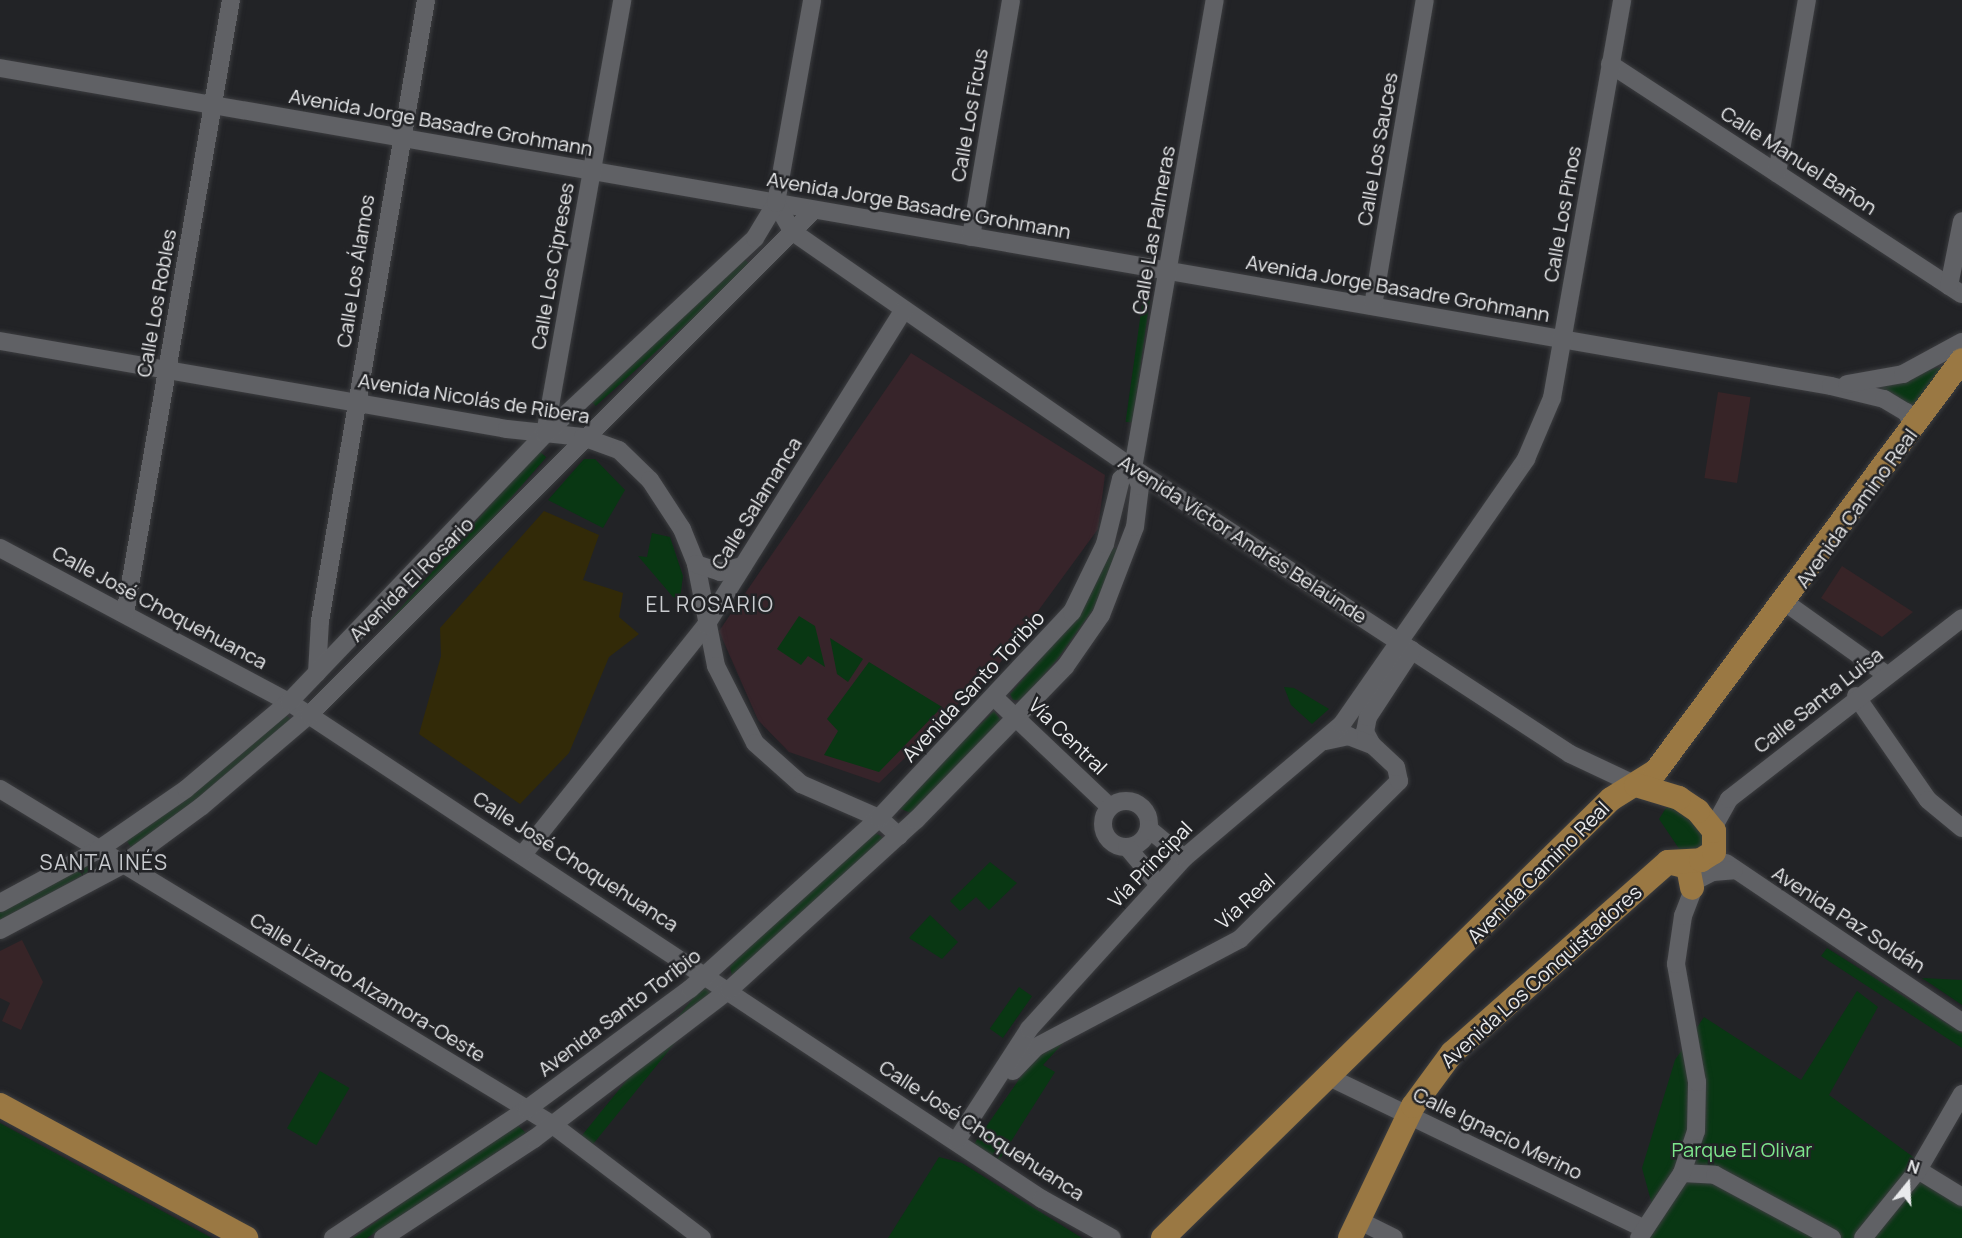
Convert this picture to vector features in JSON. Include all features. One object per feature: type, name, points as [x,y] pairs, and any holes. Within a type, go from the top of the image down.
[{"type":"main road","name":"Avenida Camino Real","points":[[1163,1238],[1331,1078],[1611,799],[1656,771],[1786,603],[1915,428],[1962,360]]},
{"type":"main road","name":"Avenida Víctor Andrés Belaúnde","points":[[1636,785],[1679,798],[1714,839]]},
{"type":"main road","points":[[1668,862],[1706,859],[1714,839]]},
{"type":"main road","points":[[1668,862],[1688,867],[1692,888]]},
{"type":"main road","name":"Avenida Los Conquistadores","points":[[1354,1229],[1408,1114],[1452,1053],[1668,862]]},
{"type":"main road","points":[[0,1105],[246,1238]]},
{"type":"street","name":"Calle Los Robles","points":[[125,614],[231,0]]},
{"type":"street","name":"Calle Los Álamos","points":[[317,673],[320,621],[400,138],[426,0]]},
{"type":"street","name":"Calle Los Cipreses","points":[[545,434],[622,0]]},
{"type":"street","points":[[776,203],[812,0]]},
{"type":"street","name":"Calle Los Ficus","points":[[971,237],[1011,0]]},
{"type":"street","name":"Calle Las Palmeras","points":[[1133,468],[1215,0]]},
{"type":"street","name":"Calle Los Sauces","points":[[1373,306],[1425,0]]},
{"type":"street","name":"Calle Los Pinos","points":[[1406,646],[1543,427],[1563,338],[1622,0]]},
{"type":"street","points":[[1777,173],[1807,0]]},
{"type":"street","name":"Calle Manuel Bañon","points":[[1610,64],[1956,290]]},
{"type":"street","name":"Avenida Jorge Basadre Grohmann","points":[[0,68],[1831,386],[1884,399],[1906,412],[1915,428]]},
{"type":"street","name":"Avenida Víctor Andrés Belaúnde","points":[[776,203],[793,232],[903,311],[1133,468],[1587,764],[1636,785]]},
{"type":"street","name":"Avenida El Rosario","points":[[0,903],[98,850],[186,789],[289,702],[545,434],[755,238],[776,203]]},
{"type":"street","name":"Avenida El Rosario","points":[[0,930],[122,865],[202,806],[309,714],[583,437],[814,210]]},
{"type":"street","points":[[1956,290],[1962,221]]},
{"type":"street","name":"Calle Salamanca","points":[[524,854],[706,625],[903,311]]},
{"type":"street","name":"Avenida Nicolás de Ribera","points":[[0,341],[356,403],[545,434],[583,437],[619,450],[639,467],[675,515],[696,564],[706,625],[722,682],[766,757],[801,784],[879,818],[898,836]]},
{"type":"street","name":"Avenida Jorge Basadre Grohmann","points":[[1831,386],[1903,374],[1962,342]]},
{"type":"street","points":[[383,1238],[553,1125],[729,990],[898,836],[1015,717],[1081,646],[1101,615],[1128,548],[1140,492],[1133,468]]},
{"type":"street","name":"Avenida Santo Toribio","points":[[341,1235],[527,1109],[708,975],[879,818],[995,699],[1072,612],[1106,544],[1120,484],[1133,468]]},
{"type":"street","points":[[1106,544],[1118,541],[1128,548]]},
{"type":"street","name":"Calle José Choquehuanca","points":[[0,548],[309,714],[961,1142],[1042,1199],[1112,1238]]},
{"type":"street","points":[[696,564],[720,572],[743,566]]},
{"type":"street","points":[[1786,603],[1887,675]]},
{"type":"street","name":"Calle Santa Luisa","points":[[1714,839],[1729,799],[1856,696],[1962,618]]},
{"type":"street","points":[[320,621],[342,647]]},
{"type":"street","points":[[1372,745],[1365,732],[1370,712],[1406,646]]},
{"type":"street","name":"Vía Principal","points":[[961,1142],[1038,1018],[1184,858],[1324,741],[1406,646]]},
{"type":"street","points":[[1856,696],[1928,800],[1962,828]]},
{"type":"street","name":"Vía Central","points":[[995,699],[1110,807]]},
{"type":"street","name":"Vía Real","points":[[961,1142],[1021,1059],[1052,1039],[1212,958],[1251,930],[1398,783],[1396,767],[1372,745],[1346,736],[1324,741]]},
{"type":"street","name":"Calle Lizardo Alzamora-Oeste","points":[[0,789],[553,1125],[702,1238]]},
{"type":"street","points":[[1127,847],[1141,842],[1149,829],[1147,814],[1137,803],[1123,801],[1110,807],[1104,829],[1112,842],[1127,847],[1159,885]]},
{"type":"street","points":[[1149,829],[1184,858]]},
{"type":"street","name":"Avenida Paz Soldán","points":[[1714,839],[1734,870],[1962,1022]]},
{"type":"street","points":[[1642,1233],[1682,1173],[1693,1148],[1698,1102],[1676,964],[1692,888],[1709,873],[1734,870]]},
{"type":"street","points":[[1038,1018],[1037,1032],[1052,1039]]},
{"type":"street","name":"Calle Ignacio Merino","points":[[1331,1078],[1408,1114],[1642,1233]]},
{"type":"street","points":[[1863,1238],[1918,1170],[1962,1094]]},
{"type":"street","points":[[1918,1170],[1962,1197]]},
{"type":"street","points":[[1682,1173],[1715,1175],[1832,1238]]},
{"type":"street","points":[[1354,1229],[1394,1238]]},
{"type":"shaded area","points":[[911,353],[1105,475],[1098,529],[991,675],[879,783],[789,752],[758,720],[719,631]]},
{"type":"shaded area","points":[[1718,392],[1751,397],[1737,483],[1704,478]]},
{"type":"shaded area","points":[[1842,566],[1913,612],[1882,637],[1821,598]]},
{"type":"shaded area","points":[[22,940],[43,982],[21,1030],[2,1021],[10,1003],[0,998],[0,951]]},
{"type":"green space","points":[[741,255],[751,266],[596,406],[586,395]]},
{"type":"green space","points":[[1143,298],[1150,299],[1133,423],[1126,422]]},
{"type":"green space","points":[[1950,364],[1913,410],[1864,389]]},
{"type":"green space","points":[[538,450],[546,457],[327,709],[319,702]]},
{"type":"green space","points":[[584,459],[595,459],[625,490],[603,528],[548,500]]},
{"type":"green space","points":[[652,533],[670,537],[683,576],[680,599],[673,597],[638,556],[647,557]]},
{"type":"green space","points":[[1116,548],[1121,552],[1108,589],[1056,661],[1022,700],[1013,700],[1010,694],[1048,650],[1108,549]]},
{"type":"green space","points":[[799,616],[815,626],[825,667],[808,656],[801,665],[777,649]]},
{"type":"green space","points":[[830,638],[863,659],[848,682],[837,674]]},
{"type":"green space","points":[[869,662],[942,707],[879,772],[824,755],[838,731],[827,719]]},
{"type":"green space","points":[[1284,687],[1294,688],[1329,709],[1312,724],[1291,705]]},
{"type":"green space","points":[[994,711],[1002,722],[911,813],[896,807]]},
{"type":"green space","points":[[282,712],[293,721],[203,799],[133,850],[127,841]]},
{"type":"green space","points":[[1674,806],[1689,814],[1708,844],[1684,856],[1659,819],[1666,808]]},
{"type":"green space","points":[[871,830],[885,839],[732,976],[730,966]]},
{"type":"green space","points":[[86,860],[95,868],[0,922],[0,907]]},
{"type":"green space","points":[[990,862],[1017,883],[989,910],[976,897],[960,911],[950,901]]},
{"type":"green space","points":[[930,915],[958,942],[942,959],[909,938]]},
{"type":"green space","points":[[1827,948],[1962,1033],[1962,1048],[1821,956]]},
{"type":"green space","points":[[1922,978],[1962,980],[1962,1005]]},
{"type":"green space","points":[[703,986],[714,995],[590,1148],[579,1139]]},
{"type":"green space","points":[[1019,987],[1032,996],[1003,1038],[990,1029]]},
{"type":"green space","name":"Parque El Olivar","points":[[1857,991],[1878,1007],[1829,1095],[1962,1193],[1962,1238],[1643,1238],[1656,1219],[1642,1168],[1675,1060],[1704,1017],[1801,1080]]},
{"type":"green space","points":[[1064,1042],[1043,1065],[1055,1072],[998,1162],[974,1144],[1034,1058]]},
{"type":"green space","points":[[320,1071],[349,1088],[316,1145],[287,1128]]},
{"type":"green space","points":[[0,1123],[212,1238],[0,1238]]},
{"type":"green space","points":[[515,1123],[526,1133],[367,1238],[353,1238]]},
{"type":"green space","points":[[939,1157],[962,1163],[1082,1238],[888,1238]]},
{"type":"sand","points":[[544,511],[599,535],[583,580],[623,593],[619,617],[639,634],[609,657],[569,753],[520,804],[419,734],[441,656],[440,628]]},
{"type":"district","name":"EL ROSARIO","points":[[710,604]]},
{"type":"district","name":"SANTA INÉS","points":[[104,862]]}]
